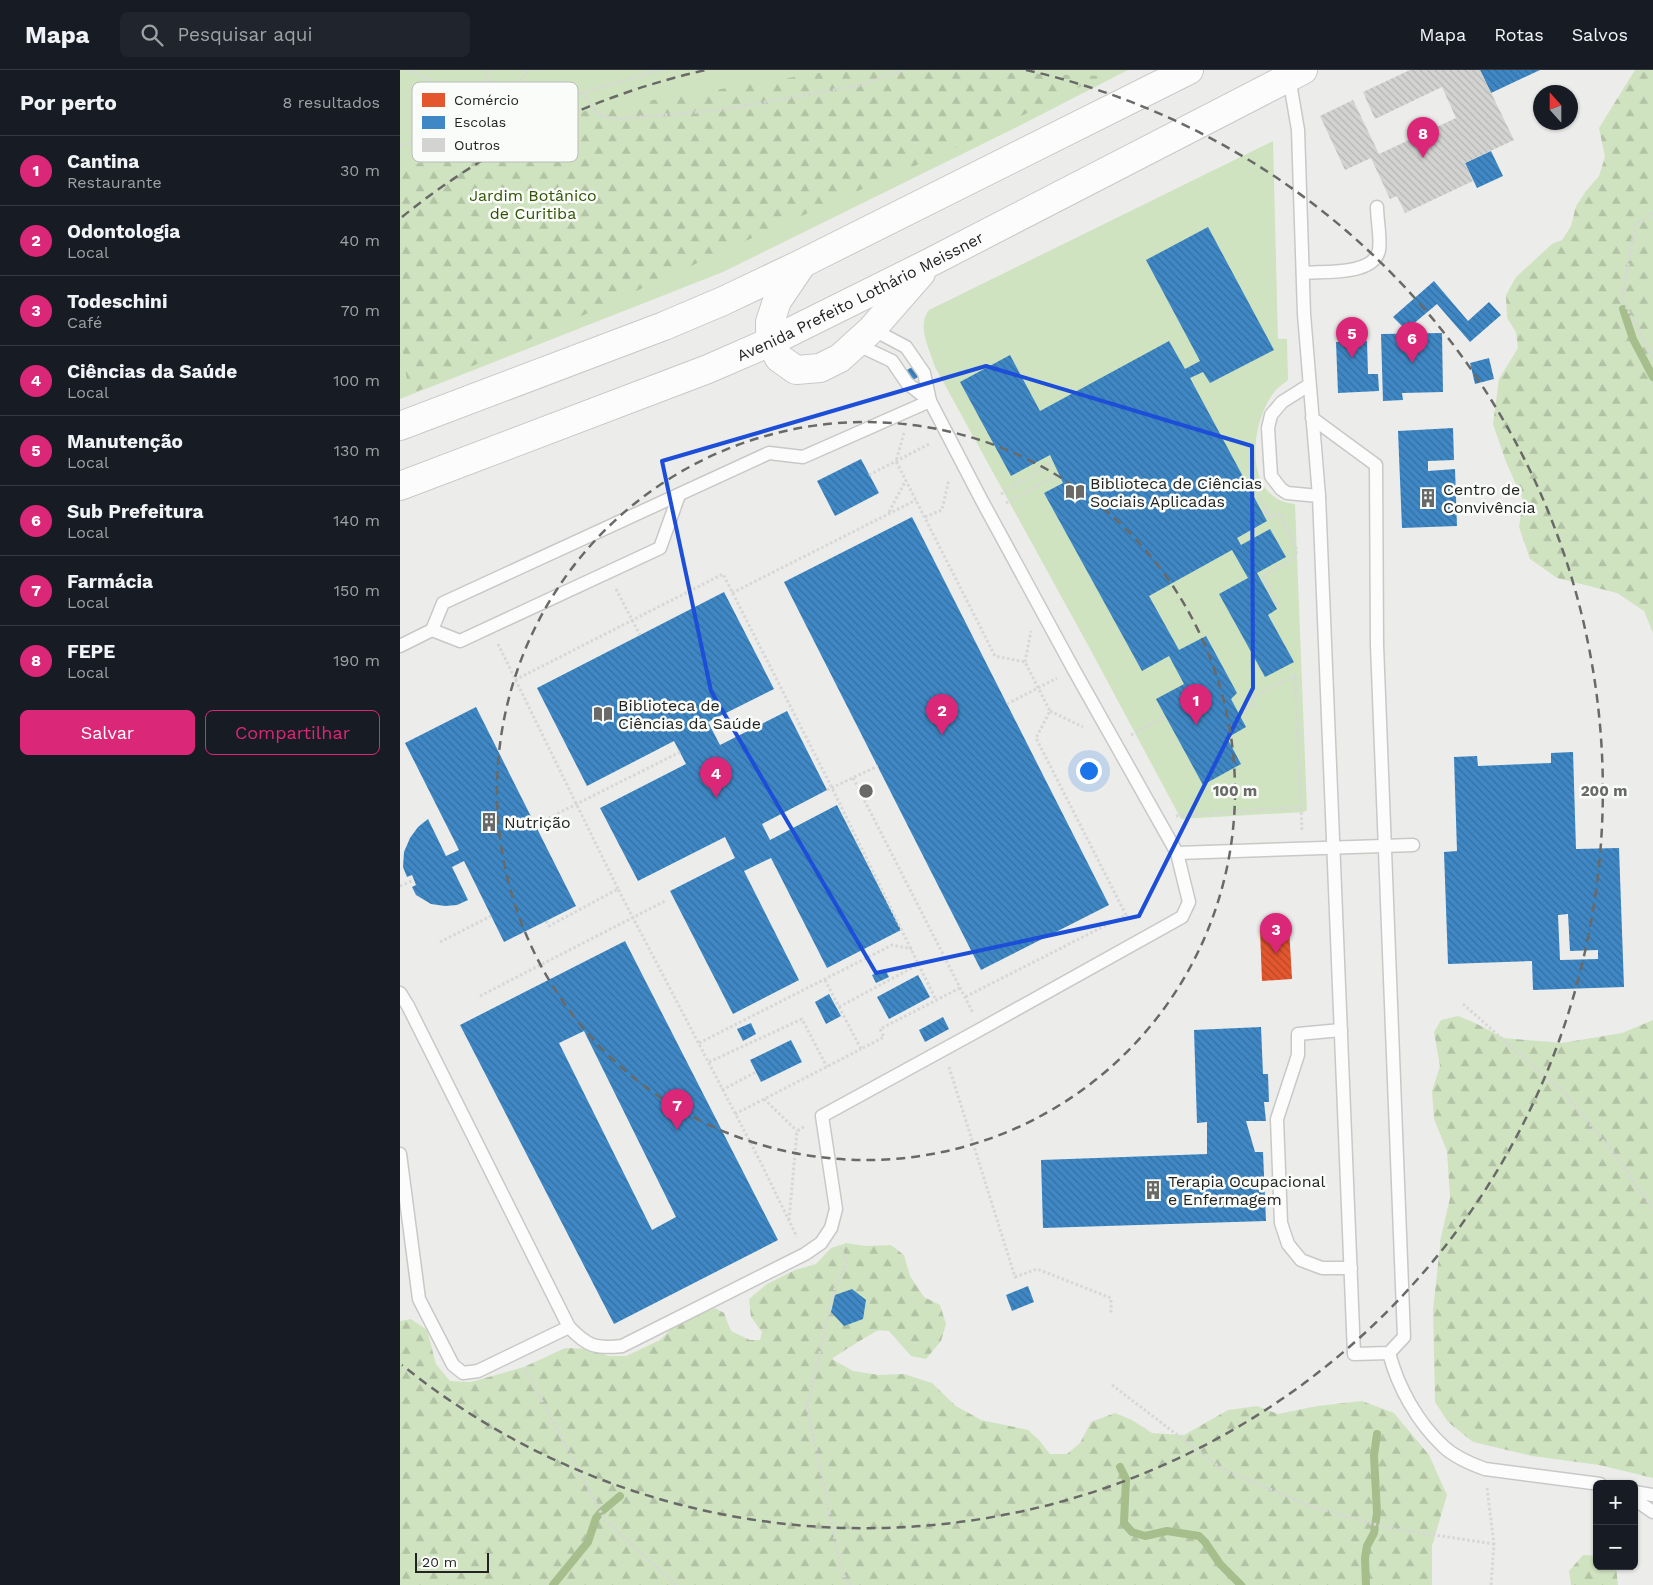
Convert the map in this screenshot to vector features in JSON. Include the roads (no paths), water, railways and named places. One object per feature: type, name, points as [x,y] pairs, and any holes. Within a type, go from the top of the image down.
[{"type":"main road","points":[[400,426],[664,326],[723,301],[1189,70]]},
{"type":"main road","name":"Avenida Prefeito Lothário Meissner","points":[[400,486],[708,370],[770,342],[929,264],[1296,74]]},
{"type":"main road","points":[[803,263],[777,301],[770,322],[770,342],[779,358],[796,370],[820,368],[840,358],[864,337],[929,264]]},
{"type":"lane","points":[[1296,74],[1303,273],[1312,418],[1319,496],[1354,1354],[1389,1353],[1404,1337],[1377,645],[1376,465],[1312,418]]},
{"type":"lane","points":[[1303,273],[1353,270],[1368,265],[1376,258],[1379,250],[1377,207]]},
{"type":"lane","points":[[864,337],[892,361],[907,383],[930,401]]},
{"type":"lane","points":[[400,993],[569,1327],[582,1341],[603,1348],[622,1346],[805,1254],[821,1243],[831,1228],[836,1208],[822,1116],[1182,917],[1189,902],[1177,854],[1074,670],[930,401],[924,373],[906,347],[864,337]]},
{"type":"lane","points":[[1310,385],[1282,402],[1271,415],[1268,428],[1271,476],[1281,489],[1287,493],[1319,496]]},
{"type":"lane","points":[[400,646],[432,630],[444,603],[769,453],[803,457],[930,401]]},
{"type":"lane","points":[[432,630],[460,641],[660,548],[679,495]]},
{"type":"lane","points":[[1177,854],[1413,845]]},
{"type":"lane","points":[[1341,1030],[1298,1034],[1298,1055],[1277,1118],[1281,1224],[1288,1244],[1301,1260],[1322,1268],[1351,1268]]},
{"type":"lane","points":[[400,1154],[419,1299],[453,1365],[463,1373],[478,1372],[569,1327]]},
{"type":"lane","points":[[1389,1353],[1394,1371],[1404,1393],[1422,1423],[1444,1447],[1470,1464],[1485,1469],[1593,1483]]},
{"type":"lane","points":[[1638,1493],[1653,1495]]},
{"type":"lane","points":[[1638,1502],[1653,1512]]},
{"type":"waterway","points":[[1623,309],[1633,339],[1653,377]]},
{"type":"waterway","points":[[1366,1585],[1365,1558],[1367,1546],[1374,1533],[1377,1513],[1374,1456],[1377,1434]]},
{"type":"waterway","points":[[1120,1467],[1126,1479],[1124,1523],[1132,1532],[1145,1536],[1167,1531],[1199,1536],[1220,1564],[1241,1585]]},
{"type":"waterway","points":[[553,1585],[588,1542],[596,1518],[620,1496]]},
{"type":"place","name":"FEPE","points":[[1423,158]]},
{"type":"place","name":"Manutenção","points":[[1352,358]]},
{"type":"place","name":"Sub Prefeitura","points":[[1412,363]]},
{"type":"place","name":"Biblioteca de Ciências Sociais Aplicadas","points":[[1075,492]]},
{"type":"place","name":"Centro de Convivência","points":[[1428,498]]},
{"type":"place","name":"Biblioteca de Ciências da Saúde","points":[[603,714]]},
{"type":"place","name":"Cantina","points":[[1196,725]]},
{"type":"place","name":"Odontologia","points":[[942,735]]},
{"type":"place","name":"Ciências da Saúde","points":[[716,798]]},
{"type":"place","name":"Nutrição","points":[[489,822]]},
{"type":"place","name":"Todeschini","points":[[1276,954]]},
{"type":"place","name":"Farmácia","points":[[677,1130]]},
{"type":"place","name":"Terapia Ocupacional e Enfermagem","points":[[1153,1190]]},
{"type":"park label","name":"Jardim Botânico de Curitiba","points":[[533,204]]}]
